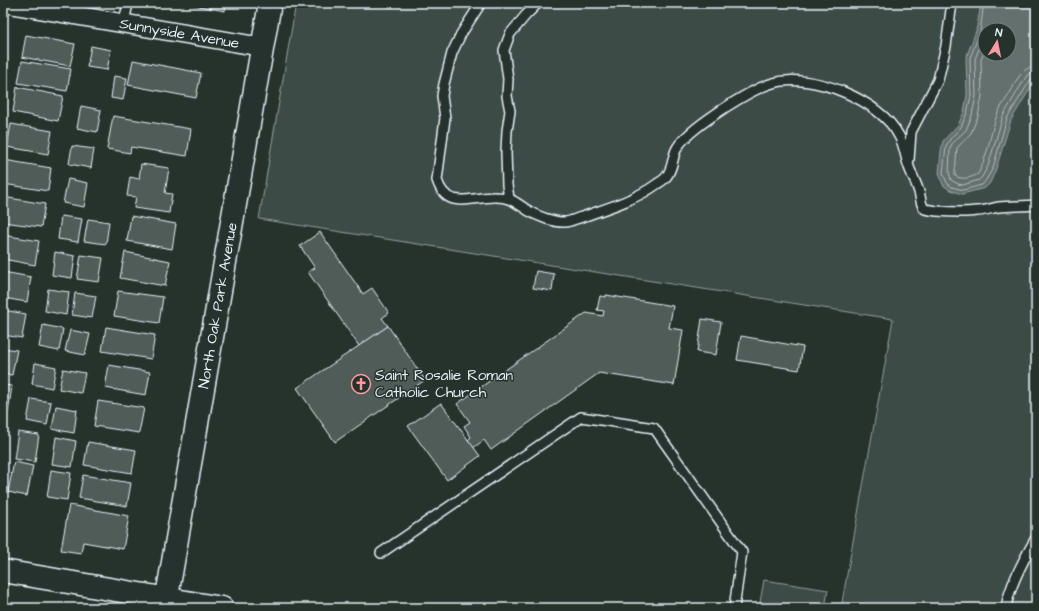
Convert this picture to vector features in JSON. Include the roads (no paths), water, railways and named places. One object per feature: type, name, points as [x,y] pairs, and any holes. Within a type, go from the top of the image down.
[{"type":"street","name":"Sunnyside Avenue","points":[[3,3],[262,47]]},
{"type":"street","name":"North Oak Park Avenue","points":[[166,603],[270,3]]},
{"type":"street","points":[[3,572],[166,603],[222,608]]},
{"type":"lane","points":[[124,23],[128,3]]},
{"type":"lane","points":[[481,3],[461,34],[452,52],[442,96],[445,118],[437,180],[440,190],[446,196],[454,199],[472,200],[497,196],[509,198],[530,212],[549,219],[565,222],[608,208],[645,192],[666,178],[672,165],[676,150],[684,138],[716,113],[756,90],[772,83],[787,81],[811,82],[843,90],[875,108],[890,122],[900,136],[909,166],[920,194],[922,205],[926,210],[952,212],[978,211],[999,207],[1036,205]]},
{"type":"lane","points":[[509,198],[506,152],[510,111],[507,96],[508,79],[504,50],[510,34],[538,3]]},
{"type":"lane","points":[[909,166],[911,132],[938,80],[946,46],[952,3]]},
{"type":"lane","points":[[381,553],[581,418],[654,428],[742,552],[734,608]]},
{"type":"lane","points":[[1006,608],[1015,580],[1027,553],[1036,538]]},
{"type":"water","points":[[979,3],[1036,3],[1036,79],[1011,120],[996,169],[990,183],[985,188],[962,194],[950,190],[943,185],[939,173],[943,141],[958,125],[964,112],[967,95],[966,58],[977,26],[977,62],[1017,62],[1017,22],[978,22],[980,10]]},
{"type":"place","name":"Saint Rosalie Roman Catholic Church","points":[[361,384]]}]
